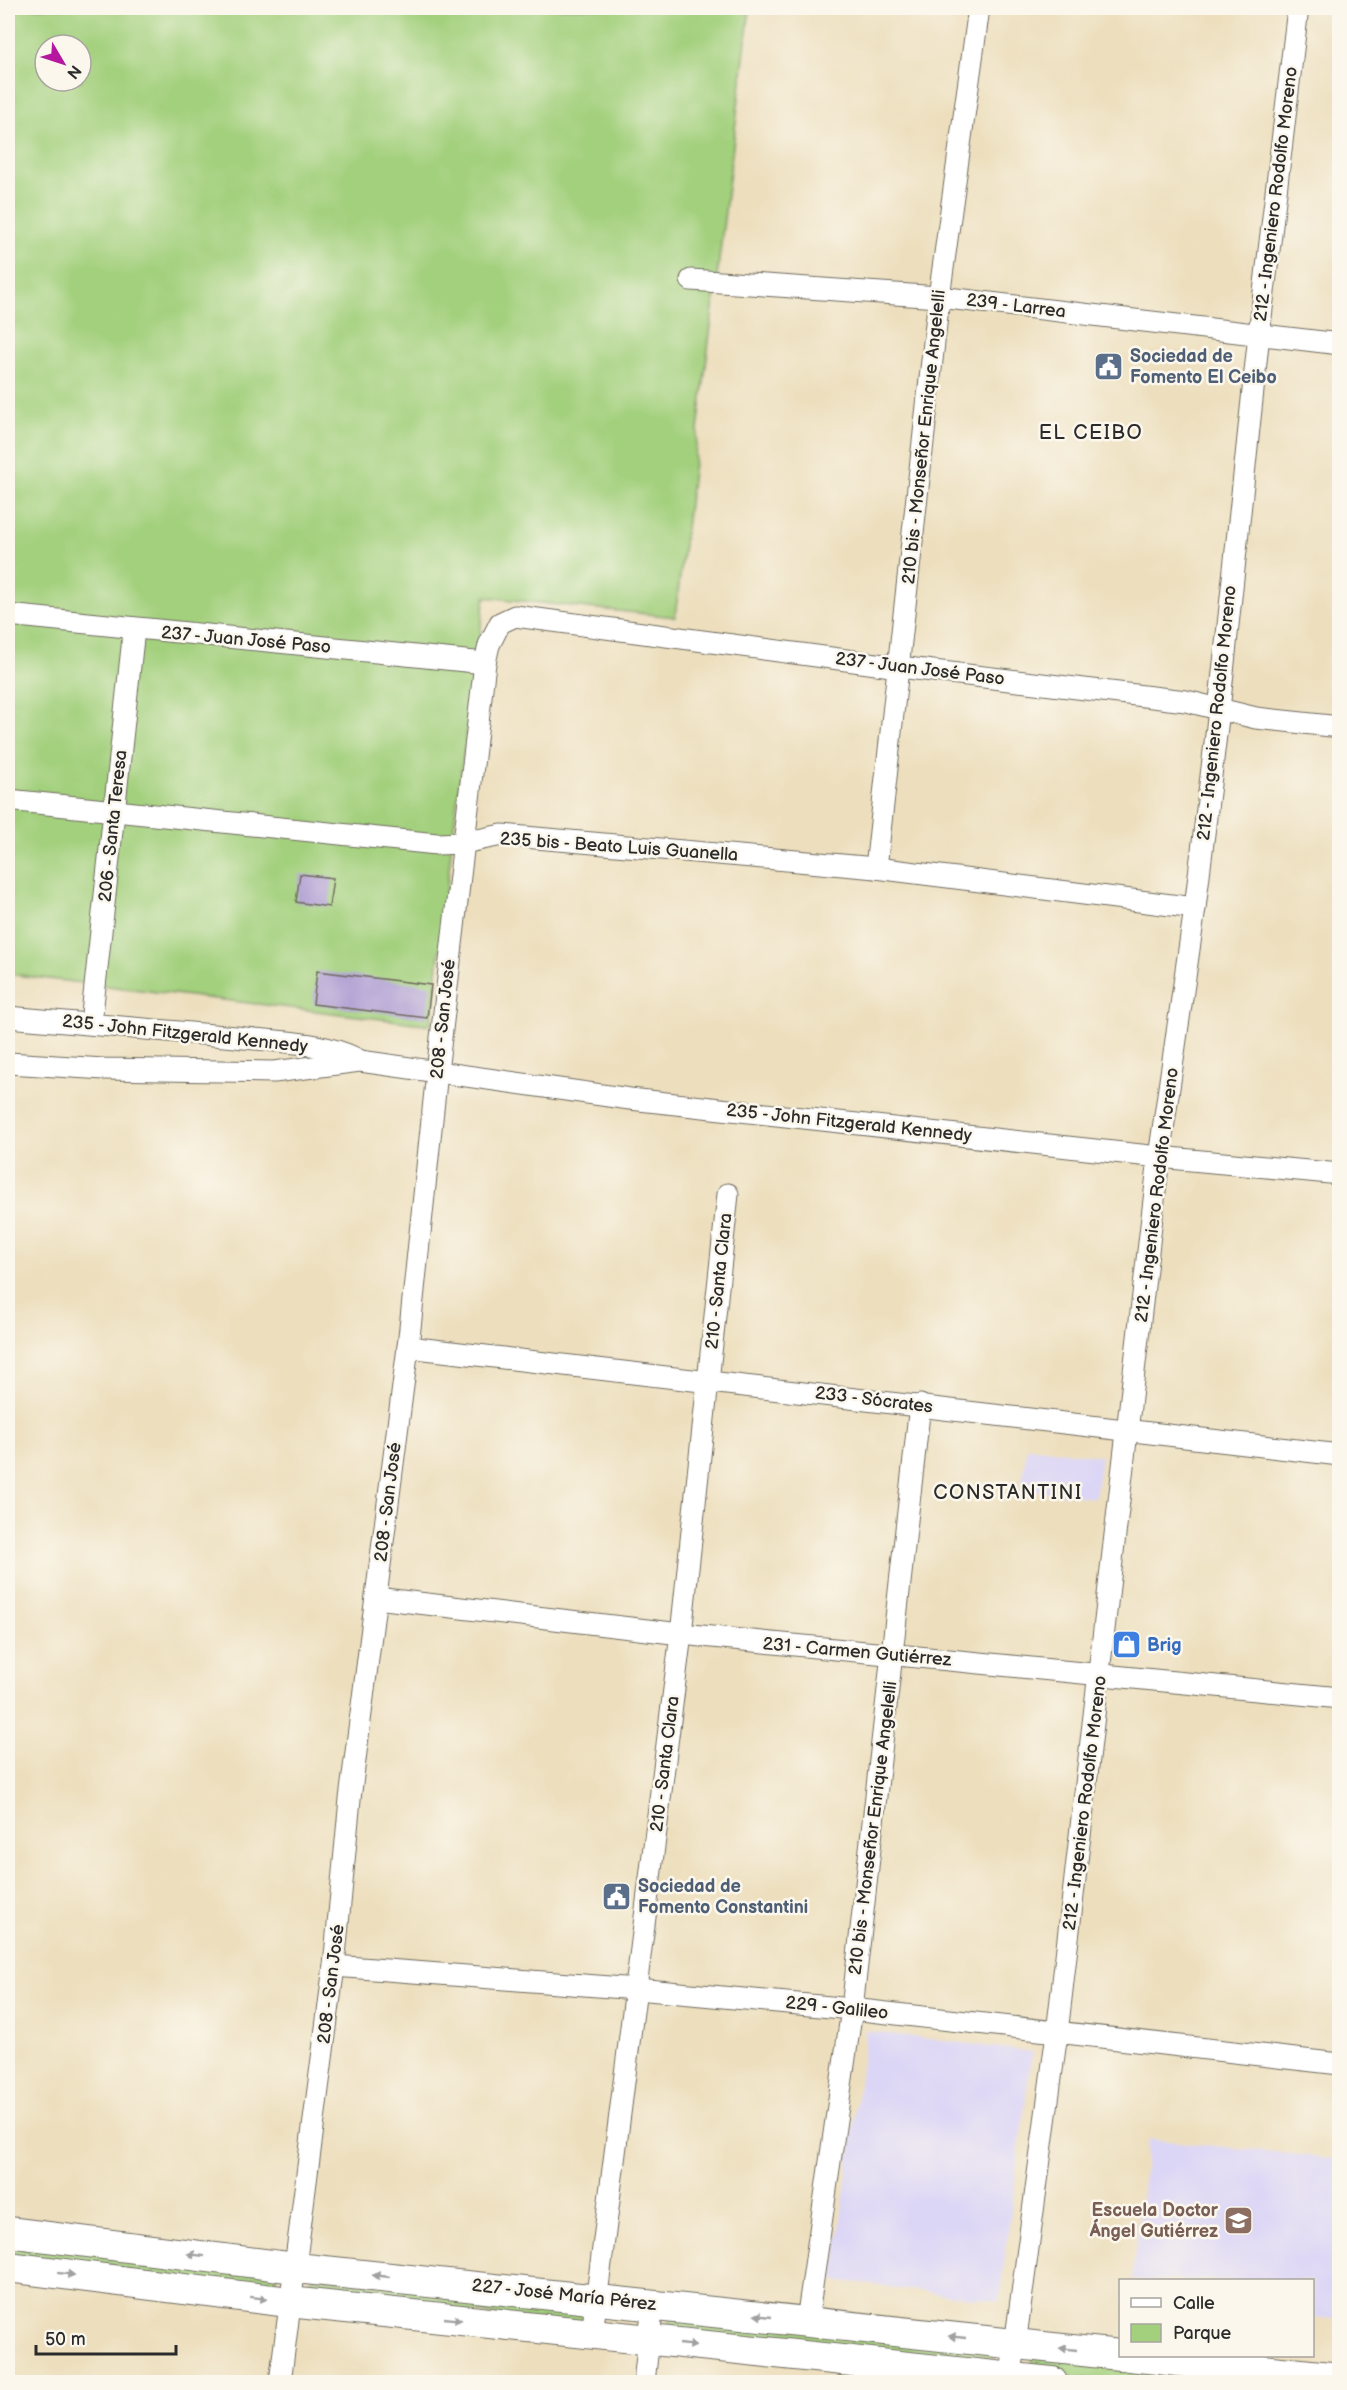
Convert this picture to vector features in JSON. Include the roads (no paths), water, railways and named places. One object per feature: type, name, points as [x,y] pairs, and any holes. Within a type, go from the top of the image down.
[{"type":"street","name":"210 bis - Monseñor Enrique Angelelli","points":[[876,867],[939,297],[979,8]]},
{"type":"street","name":"212 - Ingeniero Rodolfo Moreno","points":[[1010,2380],[1057,2032],[1160,1157],[1195,908],[1219,710],[1259,334],[1299,8]]},
{"type":"street","name":"239 - Larrea","points":[[692,280],[939,297],[1340,344]]},
{"type":"street","name":"237 - Juan José Paso","points":[[8,615],[485,663]]},
{"type":"street","name":"237 - Juan José Paso","points":[[500,623],[515,616],[899,667],[1186,701],[1256,718],[1340,727]]},
{"type":"street","name":"208 - San José","points":[[280,2382],[334,1966],[350,1799],[408,1347],[437,1072],[485,663],[489,645],[500,623]]},
{"type":"street","name":"206 - Santa Teresa","points":[[91,1023],[134,629]]},
{"type":"street","name":"235 bis - Beato Luis Guanella","points":[[8,800],[437,844],[463,843],[502,835],[876,867],[1195,908]]},
{"type":"street","name":"235 - John Fitzgerald Kennedy","points":[[8,1017],[300,1044],[343,1052],[360,1060],[630,1099],[1160,1157],[1340,1174]]},
{"type":"street","name":"235 - John Fitzgerald Kennedy","points":[[8,1063],[104,1069],[274,1072],[360,1060]]},
{"type":"street","name":"210 - Santa Clara","points":[[592,2334],[681,1634],[728,1194]]},
{"type":"street","name":"233 - Sócrates","points":[[408,1347],[1340,1455]]},
{"type":"street","name":"210 bis - Monseñor Enrique Angelelli","points":[[807,2321],[852,2009],[920,1406]]},
{"type":"street","name":"231 - Carmen Gutiérrez","points":[[376,1598],[892,1656],[1340,1698]]},
{"type":"street","name":"229 - Galileo","points":[[334,1966],[637,1989],[852,2009],[1340,2064]]},
{"type":"street","name":"227 - José María Pérez","points":[[8,2232],[296,2268],[1119,2355]]},
{"type":"street","name":"227 - José María Pérez","points":[[8,2266],[289,2302],[1010,2380],[1052,2382]]},
{"type":"street","points":[[645,2382],[653,2304]]},
{"type":"street","points":[[1147,2357],[1340,2378]]},
{"type":"place","name":"Sociedad de Fomento El Ceibo","points":[[1109,366]]},
{"type":"place","name":"Brig","points":[[1126,1645]]},
{"type":"place","name":"Sociedad de Fomento Constantini","points":[[617,1896]]},
{"type":"place","name":"Escuela Doctor Ángel Gutiérrez","points":[[1239,2220]]},
{"type":"district","name":"EL CEIBO","points":[[1091,433]]},
{"type":"district","name":"CONSTANTINI","points":[[1008,1493]]}]
